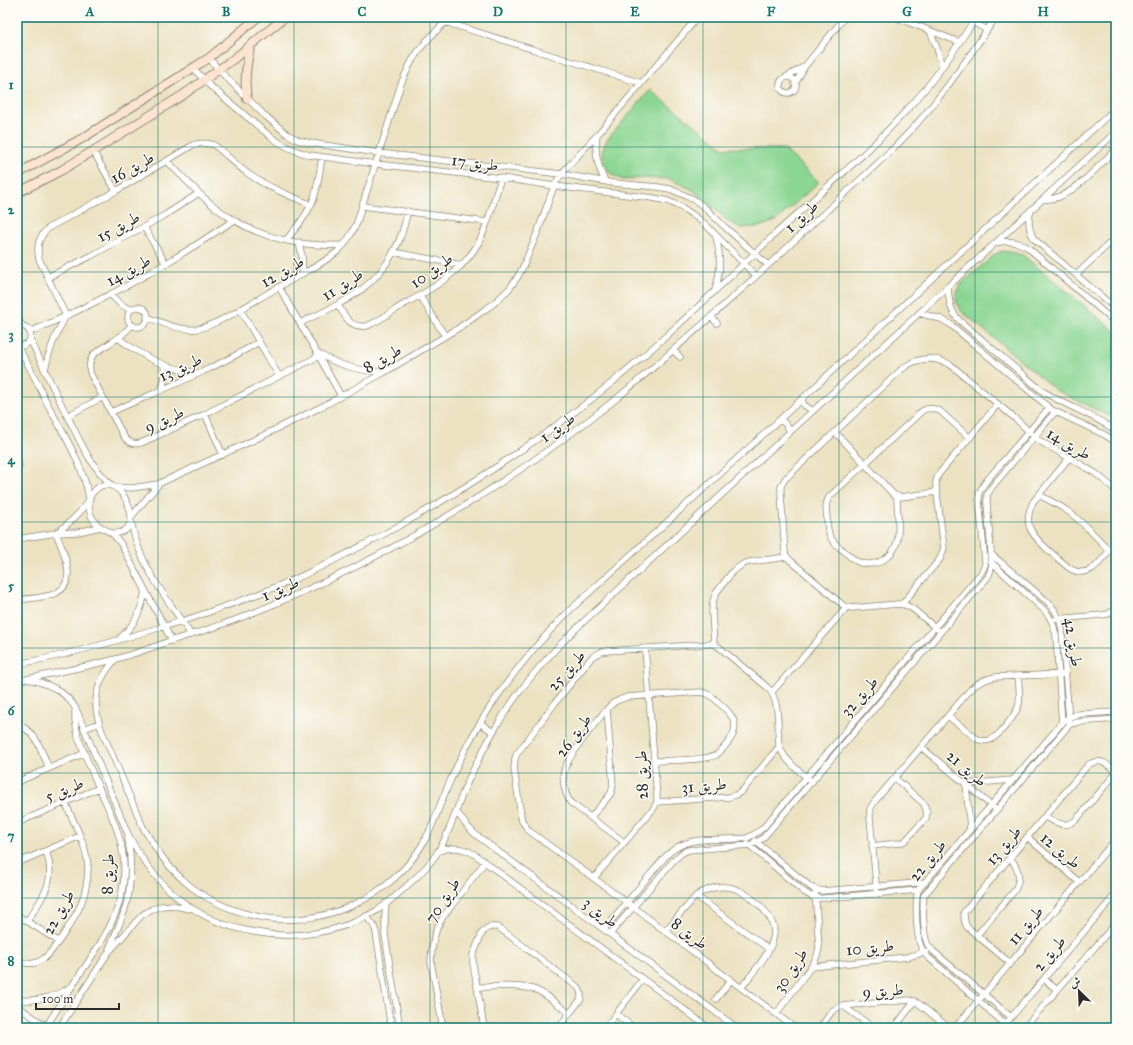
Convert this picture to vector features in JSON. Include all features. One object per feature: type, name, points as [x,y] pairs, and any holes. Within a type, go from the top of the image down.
[{"type":"street","points":[[17,174],[83,138],[209,58],[258,17]]},
{"type":"street","points":[[17,193],[62,170],[162,109],[219,70],[285,17]]},
{"type":"street","name":"طريق 12","points":[[147,317],[175,327],[186,329],[197,329],[208,326],[329,258],[344,245],[351,236],[356,225],[401,84],[407,70],[414,57],[424,44],[451,17]]},
{"type":"street","name":"طريق 8","points":[[114,487],[132,488],[158,484],[223,455],[341,396],[385,372],[445,336],[493,304],[517,278],[523,267],[554,186],[561,174],[597,135],[698,17]]},
{"type":"street","points":[[805,66],[782,80],[780,84],[784,92],[793,91],[795,84],[805,66],[845,17]]},
{"type":"street","points":[[895,17],[960,42]]},
{"type":"street","name":"طريق 1","points":[[17,681],[116,659],[251,614],[304,592],[386,551],[446,517],[509,477],[586,422],[626,390],[711,317],[880,162],[911,130],[952,81],[996,17]]},
{"type":"street","points":[[975,19],[987,30]]},
{"type":"street","name":"طريق 1","points":[[17,664],[61,656],[118,641],[235,603],[315,569],[397,527],[469,485],[582,406],[636,362],[744,264],[878,139],[912,105],[942,67],[975,19]]},
{"type":"street","points":[[445,22],[641,83]]},
{"type":"street","points":[[930,31],[937,48],[942,67]]},
{"type":"street","points":[[247,99],[245,77],[251,45]]},
{"type":"street","name":"طريق 17","points":[[209,58],[247,99],[277,127],[298,140],[322,146],[561,174],[623,184],[670,189],[703,206],[768,264]]},
{"type":"street","name":"طريق 17","points":[[193,68],[204,81],[279,143],[299,153],[376,164],[501,178],[668,201],[681,207],[705,224],[756,276]]},
{"type":"street","points":[[786,77],[792,78],[795,84]]},
{"type":"street","points":[[116,659],[104,674],[97,692],[96,704],[99,723],[143,827],[158,852],[173,871],[185,883],[220,905],[259,917],[279,920],[320,917],[354,905],[385,886],[419,851],[427,837],[455,769],[480,723],[513,674],[560,620],[779,420],[1116,108]]},
{"type":"street","points":[[27,679],[36,680],[52,686],[69,699],[76,709],[128,834],[137,852],[162,884],[193,910],[226,926],[256,933],[281,935],[298,935],[328,931],[377,911],[414,879],[439,851],[451,825],[469,778],[493,732],[510,706],[550,655],[570,634],[1116,132]]},
{"type":"street","points":[[597,135],[596,159],[605,181]]},
{"type":"street","name":"طريق 16","points":[[66,316],[39,259],[37,247],[42,235],[50,227],[116,191],[193,145],[200,143],[214,144],[246,172],[259,181],[311,205]]},
{"type":"street","points":[[1042,200],[1051,199],[1068,193],[1116,149]]},
{"type":"street","points":[[93,151],[116,191]]},
{"type":"street","points":[[286,240],[311,205],[322,157]]},
{"type":"street","points":[[167,161],[199,193],[222,212],[234,220],[259,232],[286,240],[321,246],[344,245]]},
{"type":"street","name":"طريق 10","points":[[338,305],[349,321],[354,325],[360,327],[366,326],[442,282],[462,265],[479,241],[487,222],[501,178]]},
{"type":"street","name":"طريق 15","points":[[48,277],[77,264],[144,227],[199,193]]},
{"type":"street","points":[[362,206],[487,222]]},
{"type":"street","points":[[1031,209],[1028,225],[1034,239],[1116,309]]},
{"type":"street","name":"طريق 11","points":[[300,323],[352,298],[369,284],[382,270],[393,252],[399,240],[408,212]]},
{"type":"street","name":"طريق 14","points":[[30,332],[111,295],[166,264],[234,220]]},
{"type":"street","points":[[144,227],[166,264]]},
{"type":"street","points":[[714,291],[720,269],[719,246],[715,235]]},
{"type":"street","points":[[1076,275],[1116,237]]},
{"type":"street","points":[[996,243],[1002,241],[1015,242],[1027,247],[1116,323]]},
{"type":"street","points":[[299,242],[303,273]]},
{"type":"street","points":[[393,252],[462,265]]},
{"type":"street","points":[[948,286],[951,308],[953,313],[960,321],[1041,390],[1116,431]]},
{"type":"street","points":[[278,287],[341,396]]},
{"type":"street","points":[[111,295],[120,304],[131,310]]},
{"type":"street","points":[[420,296],[445,336]]},
{"type":"street","points":[[140,307],[145,311],[147,317],[145,322],[140,326],[132,325],[128,319],[129,312],[131,310],[140,307]]},
{"type":"street","points":[[240,309],[279,376]]},
{"type":"street","points":[[920,313],[941,319],[950,324],[1055,412],[1105,435],[1116,442]]},
{"type":"street","points":[[17,316],[20,326],[27,328],[30,332],[30,339],[90,460],[100,474],[119,491],[126,500],[130,511],[136,540],[150,573],[191,635]]},
{"type":"street","points":[[45,369],[51,347],[66,316]]},
{"type":"street","points":[[711,317],[717,323]]},
{"type":"street","name":"طريق 9","points":[[132,325],[126,332],[94,354],[90,362],[90,371],[125,439],[129,442],[137,444],[205,414],[318,354]]},
{"type":"street","points":[[118,338],[144,356],[164,365],[198,373]]},
{"type":"street","points":[[30,339],[25,345],[17,346],[77,460],[86,482],[89,510],[91,515],[100,527],[116,534],[128,527],[131,518]]},
{"type":"street","name":"طريق 13","points":[[111,412],[198,373],[259,342]]},
{"type":"street","points":[[673,350],[680,357]]},
{"type":"street","points":[[318,354],[356,369],[385,372]]},
{"type":"street","name":"طريق 14","points":[[787,557],[785,552],[781,494],[781,486],[787,476],[902,369],[910,363],[918,360],[935,359],[944,361],[951,365],[1018,421],[1034,437],[1095,473],[1116,490]]},
{"type":"street","points":[[161,390],[165,376],[164,365]]},
{"type":"street","points":[[67,416],[103,397]]},
{"type":"street","points":[[801,399],[804,405],[813,411]]},
{"type":"street","points":[[902,604],[940,559],[943,552],[943,539],[936,482],[938,475],[998,404]]},
{"type":"street","points":[[897,496],[897,543],[885,559],[873,564],[862,563],[852,559],[837,546],[831,538],[828,532],[826,507],[827,501],[832,494],[924,409],[930,408],[940,411],[970,438]]},
{"type":"street","name":"طريق 32","points":[[604,929],[670,852],[681,844],[694,840],[742,838],[750,836],[763,828],[981,573],[985,565],[979,507],[982,486],[1049,408]]},
{"type":"street","name":"طريق 32","points":[[610,934],[682,852],[694,849],[750,845],[757,842],[768,833],[988,576],[992,564],[992,555],[987,494],[1055,412]]},
{"type":"street","points":[[205,414],[223,455]]},
{"type":"street","points":[[779,420],[785,423],[790,432]]},
{"type":"street","points":[[835,432],[891,492],[897,496],[905,497],[937,492]]},
{"type":"street","points":[[17,456],[19,464],[17,471]]},
{"type":"street","points":[[1069,458],[1029,509],[1028,517],[1031,532],[1036,539],[1070,568],[1075,572],[1082,573],[1094,569],[1116,542]]},
{"type":"street","name":"طريق 8","points":[[131,518],[158,484]]},
{"type":"street","points":[[56,533],[75,519],[95,490],[105,486],[114,487]]},
{"type":"street","points":[[1039,495],[1068,511],[1110,550]]},
{"type":"street","points":[[17,538],[56,533],[71,533],[100,527]]},
{"type":"street","points":[[17,600],[53,594],[59,591],[64,585],[68,568],[56,533]]},
{"type":"street","points":[[112,533],[125,550],[172,641]]},
{"type":"street","name":"طريق 42","points":[[984,548],[1050,604],[1060,618],[1070,724]]},
{"type":"street","name":"طريق 42","points":[[984,556],[1044,610],[1051,619],[1056,635],[1063,731]]},
{"type":"street","points":[[812,782],[783,755],[780,747],[777,706],[772,692],[714,644],[712,600],[733,571],[749,562],[787,557],[840,603],[847,607],[902,604],[913,609],[940,632]]},
{"type":"street","points":[[118,641],[137,618],[146,590]]},
{"type":"street","points":[[772,692],[847,607]]},
{"type":"street","points":[[1051,619],[1102,615],[1108,614],[1116,609]]},
{"type":"street","name":"طريق 25","points":[[633,907],[532,833],[525,826],[522,821],[514,769],[515,759],[551,708],[592,657],[606,651],[714,644]]},
{"type":"street","name":"طريق 28","points":[[594,878],[654,808],[657,802],[645,648]]},
{"type":"street","points":[[877,894],[870,809],[972,686],[987,678],[1066,674]]},
{"type":"street","points":[[948,716],[977,738],[986,741],[991,739],[1009,722],[1018,709],[1018,676]]},
{"type":"street","points":[[649,695],[705,692],[712,696],[730,713],[735,725],[734,735],[721,751],[715,755],[704,758],[654,761]]},
{"type":"street","name":"طريق 26","points":[[624,842],[569,801],[564,773],[565,766],[607,710],[615,702],[623,698],[649,695]]},
{"type":"street","name":"طريق 8","points":[[46,1027],[100,945],[110,927],[119,904],[123,888],[124,866],[122,845],[76,732],[76,709]]},
{"type":"street","points":[[591,817],[609,796],[613,786],[607,710]]},
{"type":"street","points":[[1069,717],[1079,714],[1116,712]]},
{"type":"street","name":"طريق 22","points":[[924,953],[920,946],[919,940],[916,901],[918,890],[1062,722],[1069,717]]},
{"type":"street","points":[[1070,724],[1079,722],[1116,720]]},
{"type":"street","points":[[84,729],[99,723]]},
{"type":"street","points":[[480,723],[493,732]]},
{"type":"street","points":[[17,724],[26,728],[33,734],[49,768]]},
{"type":"street","name":"طريق 22","points":[[931,949],[926,938],[923,902],[924,895],[1070,724]]},
{"type":"street","name":"طريق 31","points":[[657,802],[729,797],[736,795],[742,791],[780,747]]},
{"type":"street","name":"طريق 21","points":[[921,747],[996,810]]},
{"type":"street","points":[[17,782],[85,753]]},
{"type":"street","name":"طريق 13","points":[[1010,963],[969,928],[965,923],[964,912],[1091,763],[1098,761],[1105,763],[1116,772]]},
{"type":"street","points":[[1044,817],[1063,825],[1072,823],[1116,772]]},
{"type":"street","points":[[872,846],[905,841],[926,818],[927,812],[924,804],[895,778]]},
{"type":"street","points":[[970,829],[966,784],[1012,780]]},
{"type":"street","name":"طريق 5","points":[[17,823],[99,788]]},
{"type":"street","name":"طريق 22","points":[[17,959],[28,963],[40,961],[46,956],[58,942],[77,912],[86,888],[87,858],[80,836],[65,802]]},
{"type":"street","name":"طريق 3","points":[[456,811],[466,826],[476,834],[736,1028]]},
{"type":"street","points":[[108,953],[124,912],[129,892],[131,853],[128,834]]},
{"type":"street","points":[[17,863],[80,836]]},
{"type":"street","points":[[750,836],[807,884],[822,891],[923,883],[933,884]]},
{"type":"street","name":"طريق 12","points":[[1027,837],[1079,882]]},
{"type":"street","points":[[742,838],[808,896],[815,898],[928,889]]},
{"type":"street","name":"طريق 11","points":[[955,1028],[1116,839]]},
{"type":"street","name":"طريق 3","points":[[439,851],[450,848],[463,849],[474,854],[709,1028]]},
{"type":"street","points":[[26,921],[43,896],[49,883],[50,869],[46,851]]},
{"type":"street","points":[[977,935],[1018,885],[1019,873],[1010,857]]},
{"type":"street","name":"طريق 70","points":[[443,1028],[431,962],[434,938],[443,917],[485,862]]},
{"type":"street","points":[[665,931],[696,896],[709,889],[725,887],[734,888],[742,892],[759,905],[771,919],[774,934],[765,956],[741,988]]},
{"type":"street","name":"طريق 30","points":[[776,1014],[811,967],[817,956],[819,948],[815,889]]},
{"type":"street","name":"طريق 2","points":[[1004,1026],[1116,894]]},
{"type":"street","points":[[696,896],[769,949]]},
{"type":"street","points":[[386,903],[385,935],[400,1028]]},
{"type":"street","points":[[59,1028],[108,953],[142,915],[162,906],[172,905],[193,910]]},
{"type":"street","name":"طريق 8","points":[[633,907],[794,1028]]},
{"type":"street","points":[[17,915],[58,942]]},
{"type":"street","points":[[366,916],[374,926],[376,932],[391,1028]]},
{"type":"street","name":"طريق 2","points":[[1024,1028],[1116,923]]},
{"type":"street","points":[[484,1028],[473,964],[473,955],[482,933],[489,927],[498,927],[579,988],[581,999],[558,1028]]},
{"type":"street","points":[[931,949],[1011,1017]]},
{"type":"street","name":"طريق 10","points":[[811,967],[908,957],[924,953],[931,949]]},
{"type":"street","points":[[924,953],[978,1000],[1004,1026]]},
{"type":"street","points":[[605,1028],[643,978]]},
{"type":"street","points":[[1044,978],[1057,990]]},
{"type":"street","points":[[716,999],[731,980]]},
{"type":"street","points":[[17,1000],[32,1000],[49,997],[74,984]]},
{"type":"street","points":[[477,987],[527,988],[542,994],[569,1014]]},
{"type":"street","name":"طريق 9","points":[[820,1028],[832,1011],[836,1008],[906,1000],[915,1001],[949,1028]]},
{"type":"street","points":[[892,1028],[898,1023],[915,1001]]},
{"type":"street","points":[[17,1006],[46,1027]]},
{"type":"street","points":[[843,1006],[874,1028]]},
{"type":"street","points":[[616,1014],[634,1028]]},
{"type":"green space","points":[[650,90],[724,148],[784,149],[819,182],[776,221],[758,227],[741,228],[729,222],[693,190],[669,179],[644,178],[623,180],[611,174],[603,164],[602,153],[606,141]]},
{"type":"green space","points":[[1002,251],[1023,255],[1116,332],[1116,413],[1109,416],[1057,391],[960,310],[956,301],[956,293],[960,285],[994,255]]}]
